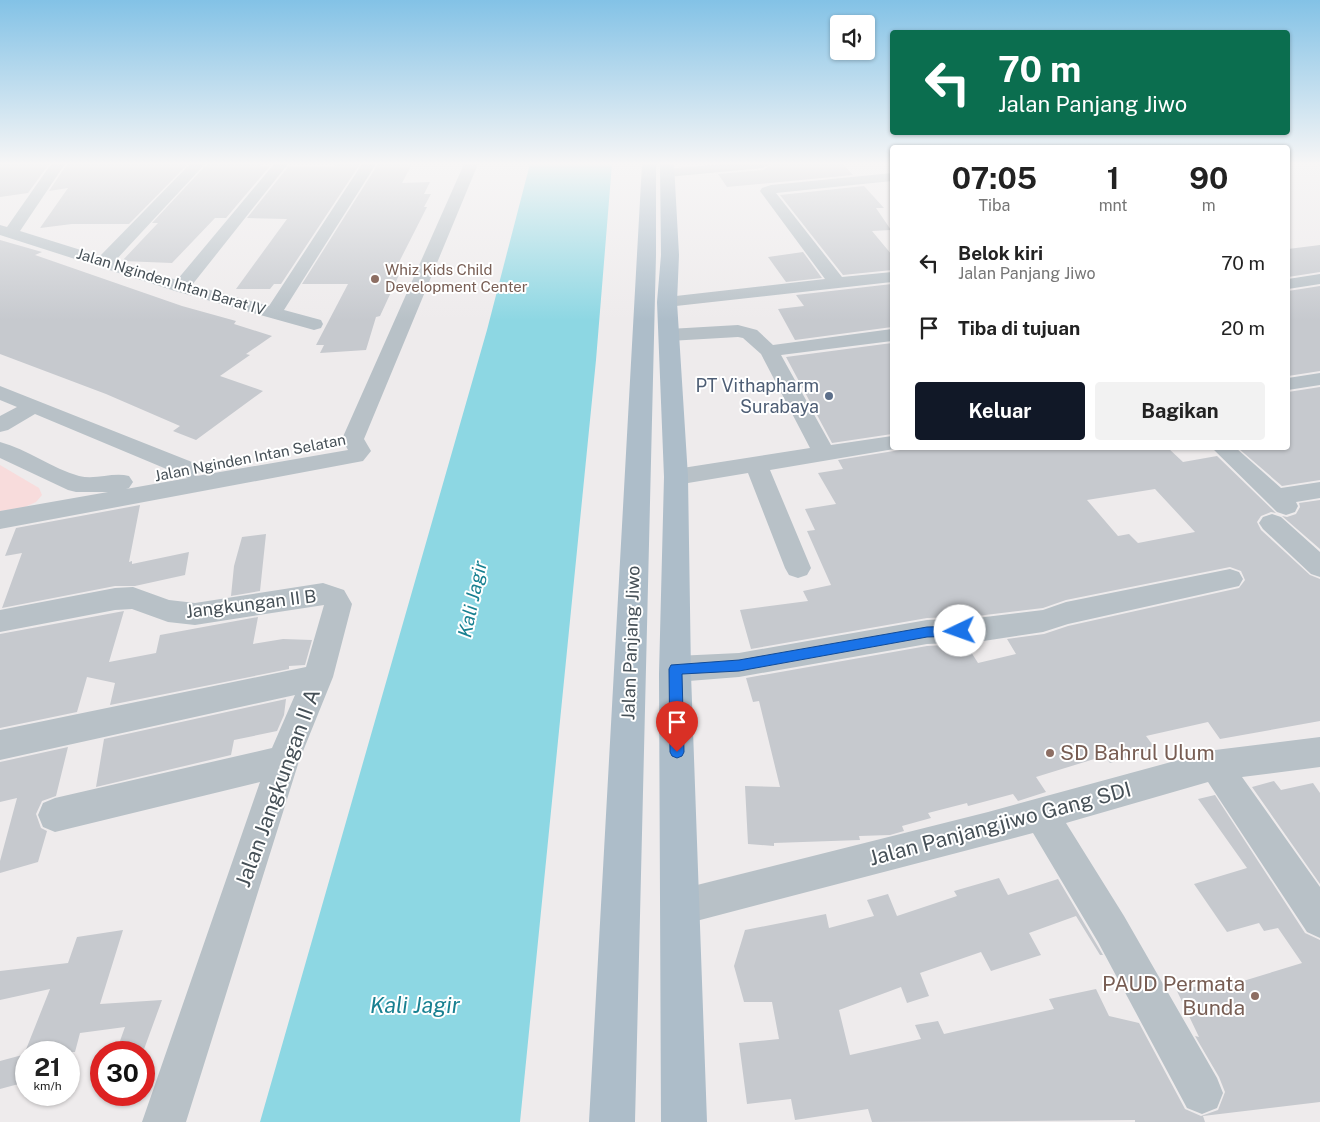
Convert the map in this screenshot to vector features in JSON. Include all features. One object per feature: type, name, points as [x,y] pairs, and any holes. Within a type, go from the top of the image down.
[{"type":"main road","name":"Jalan Panjang Jiwo","points":[[612,1122],[660,272],[669,216]]},
{"type":"main road","name":"Jalan Panjang Jiwo","points":[[660,272],[669,335],[676,477],[676,669],[684,1122]]},
{"type":"street","points":[[5,231],[17,216]]},
{"type":"street","points":[[104,262],[148,216]]},
{"type":"street","points":[[181,287],[238,216]]},
{"type":"street","points":[[273,313],[335,216]]},
{"type":"street","name":"Jalan Nginden Intan Selatan","points":[[0,449],[76,484],[88,486],[111,484],[190,470],[353,439],[449,216]]},
{"type":"street","points":[[786,216],[838,284]]},
{"type":"street","name":"Jalan Nginden Intan Barat IV","points":[[5,231],[181,287],[314,324]]},
{"type":"street","points":[[660,272],[838,284],[890,277]]},
{"type":"street","points":[[1290,284],[1320,279]]},
{"type":"street","points":[[669,335],[745,332],[750,334],[769,352],[825,454]]},
{"type":"street","points":[[769,352],[886,341]]},
{"type":"street","points":[[1290,384],[1320,379]]},
{"type":"street","points":[[0,392],[190,470]]},
{"type":"street","points":[[0,425],[34,406]]},
{"type":"street","points":[[0,520],[350,458],[360,451],[353,439]]},
{"type":"street","points":[[676,477],[890,443]]},
{"type":"street","points":[[1225,450],[1278,509],[1320,567]]},
{"type":"street","points":[[756,464],[798,568]]},
{"type":"street","points":[[1278,509],[1320,490]]},
{"type":"street","points":[[676,669],[739,666],[927,632],[977,630],[1043,621],[1066,613],[1230,579]]},
{"type":"street","name":"Jangkungan II B","points":[[0,621],[115,599],[133,598],[168,612],[195,614],[323,594],[334,598],[338,604],[318,677]]},
{"type":"street","name":"Jalan Jangkungan II A","points":[[0,746],[318,677]]},
{"type":"street","name":"Jalan Jangkungan II A","points":[[164,1122],[283,761],[318,677]]},
{"type":"street","name":"Jalan Panjangjiwo Gang SDI","points":[[681,907],[826,872],[1215,765],[1320,752]]},
{"type":"street","points":[[55,816],[283,761]]},
{"type":"street","points":[[1215,765],[1320,919]]},
{"type":"street","points":[[1040,813],[1111,929],[1202,1094]]},
{"type":"shaded area","points":[[0,465],[39,488],[42,495],[36,502],[25,507],[0,511]]},
{"type":"water","name":"Kali Jagir","points":[[516,216],[608,216],[596,360],[520,1122],[260,1122],[487,330]]},
{"type":"building","points":[[48,216],[137,216],[129,224],[72,224],[40,228]]},
{"type":"building","points":[[158,216],[227,216],[215,218],[172,263],[122,261],[158,223],[152,223]]},
{"type":"building","points":[[248,216],[326,216],[281,284],[274,284],[270,289],[236,289],[287,219],[247,218]]},
{"type":"building","points":[[345,216],[422,216],[395,270],[398,270],[395,275],[399,275],[380,316],[376,317],[366,350],[320,353],[324,345],[316,345],[348,284],[302,284]]},
{"type":"building","points":[[797,216],[882,216],[890,230],[872,231],[890,253],[890,270],[843,275]]},
{"type":"building","points":[[0,240],[42,252],[35,255],[182,306],[236,321],[234,324],[272,336],[246,354],[250,355],[220,376],[263,391],[196,440],[173,431],[180,426],[106,394],[0,354]]},
{"type":"building","points":[[1320,245],[1320,272],[1290,277],[1290,249]]},
{"type":"building","points":[[803,252],[822,278],[786,282],[768,257]]},
{"type":"building","points":[[890,284],[890,327],[795,340],[778,309],[804,306],[796,295]]},
{"type":"building","points":[[1320,286],[1320,371],[1290,376],[1290,291]]},
{"type":"building","points":[[890,343],[890,434],[832,443],[786,357]]},
{"type":"building","points":[[1320,387],[1320,480],[1282,486],[1240,450],[1290,450],[1290,392]]},
{"type":"building","points":[[900,450],[1170,450],[1183,462],[1217,456],[1276,513],[1271,512],[1261,516],[1257,522],[1261,530],[1310,575],[1320,579],[1320,721],[1220,739],[1208,722],[1146,736],[1155,748],[1110,763],[1104,756],[1036,777],[1046,792],[1018,801],[1013,794],[968,806],[967,803],[928,813],[931,818],[902,826],[904,831],[890,835],[859,836],[860,840],[774,843],[774,846],[748,844],[745,786],[780,787],[759,701],[753,702],[746,678],[927,646],[966,644],[978,663],[1016,654],[1007,639],[1044,634],[1068,626],[1239,588],[1245,580],[1241,571],[1230,567],[1066,600],[1043,608],[977,616],[927,618],[751,649],[740,610],[808,601],[803,591],[831,585],[807,531],[815,530],[805,509],[836,504],[818,473],[843,469],[838,460]],"holes":[[[1155,489],[1195,532],[1138,543],[1129,534],[1118,536],[1087,500]]]},
{"type":"building","points":[[1320,500],[1320,549],[1282,516],[1287,517],[1296,514],[1300,507],[1299,503]]},
{"type":"building","points":[[140,505],[129,562],[132,561],[132,564],[189,552],[185,575],[135,586],[115,586],[2,608],[22,553],[5,556],[16,528]]},
{"type":"building","points":[[266,534],[260,591],[231,596],[234,566],[242,537]]},
{"type":"building","points":[[124,611],[109,662],[156,653],[160,635],[258,617],[253,644],[283,639],[312,640],[305,665],[289,666],[289,669],[110,705],[115,683],[87,677],[77,712],[0,728],[0,634]]},
{"type":"building","points":[[286,699],[284,715],[277,731],[234,740],[231,755],[96,787],[104,739]]},
{"type":"building","points":[[68,747],[56,796],[42,801],[36,814],[41,828],[47,831],[38,862],[0,873],[0,861],[17,798],[0,802],[0,762]]},
{"type":"building","points":[[1274,781],[1281,790],[1313,783],[1320,793],[1320,884],[1252,787]]},
{"type":"building","points":[[1215,795],[1305,933],[1320,940],[1320,1102],[1203,1116],[1205,1122],[1135,1122],[1135,1120],[872,1122],[868,1109],[795,1120],[791,1099],[747,1104],[739,1043],[779,1039],[772,1002],[744,1002],[734,966],[745,930],[826,914],[829,928],[874,916],[867,900],[888,894],[897,916],[957,896],[954,891],[999,878],[1008,895],[1058,879],[1103,955],[1100,955],[1076,916],[1029,933],[1041,955],[991,971],[981,952],[920,973],[929,996],[907,1003],[901,987],[839,1010],[850,1055],[921,1039],[915,1025],[938,1021],[944,1034],[1054,1009],[1049,999],[1096,989],[1109,1016],[1139,1023],[1185,1109],[1201,1116],[1218,1110],[1225,1092],[1219,1077],[1195,1036],[1199,1037],[1176,989],[1240,982],[1302,963],[1278,928],[1264,931],[1259,923],[1227,932],[1194,884],[1247,868],[1198,799]]},
{"type":"building","points":[[123,930],[100,1004],[162,1000],[147,1041],[120,1041],[125,1027],[80,1033],[78,1041],[29,1041],[50,989],[0,1000],[0,971],[68,963],[77,937]]},
{"type":"building","points":[[15,1057],[15,1085],[0,1089],[0,1061]]},
{"type":"place","name":"Whiz Kids Child Development Center","points":[[375,279]]},
{"type":"place","name":"PT Vithapharm Surabaya","points":[[829,396]]},
{"type":"place","name":"SD Bahrul Ulum","points":[[1050,753]]},
{"type":"place","name":"PAUD Permata Bunda","points":[[1255,996]]},
{"type":"route","points":[[677,752],[676,669],[739,666],[927,632],[960,631]]}]
